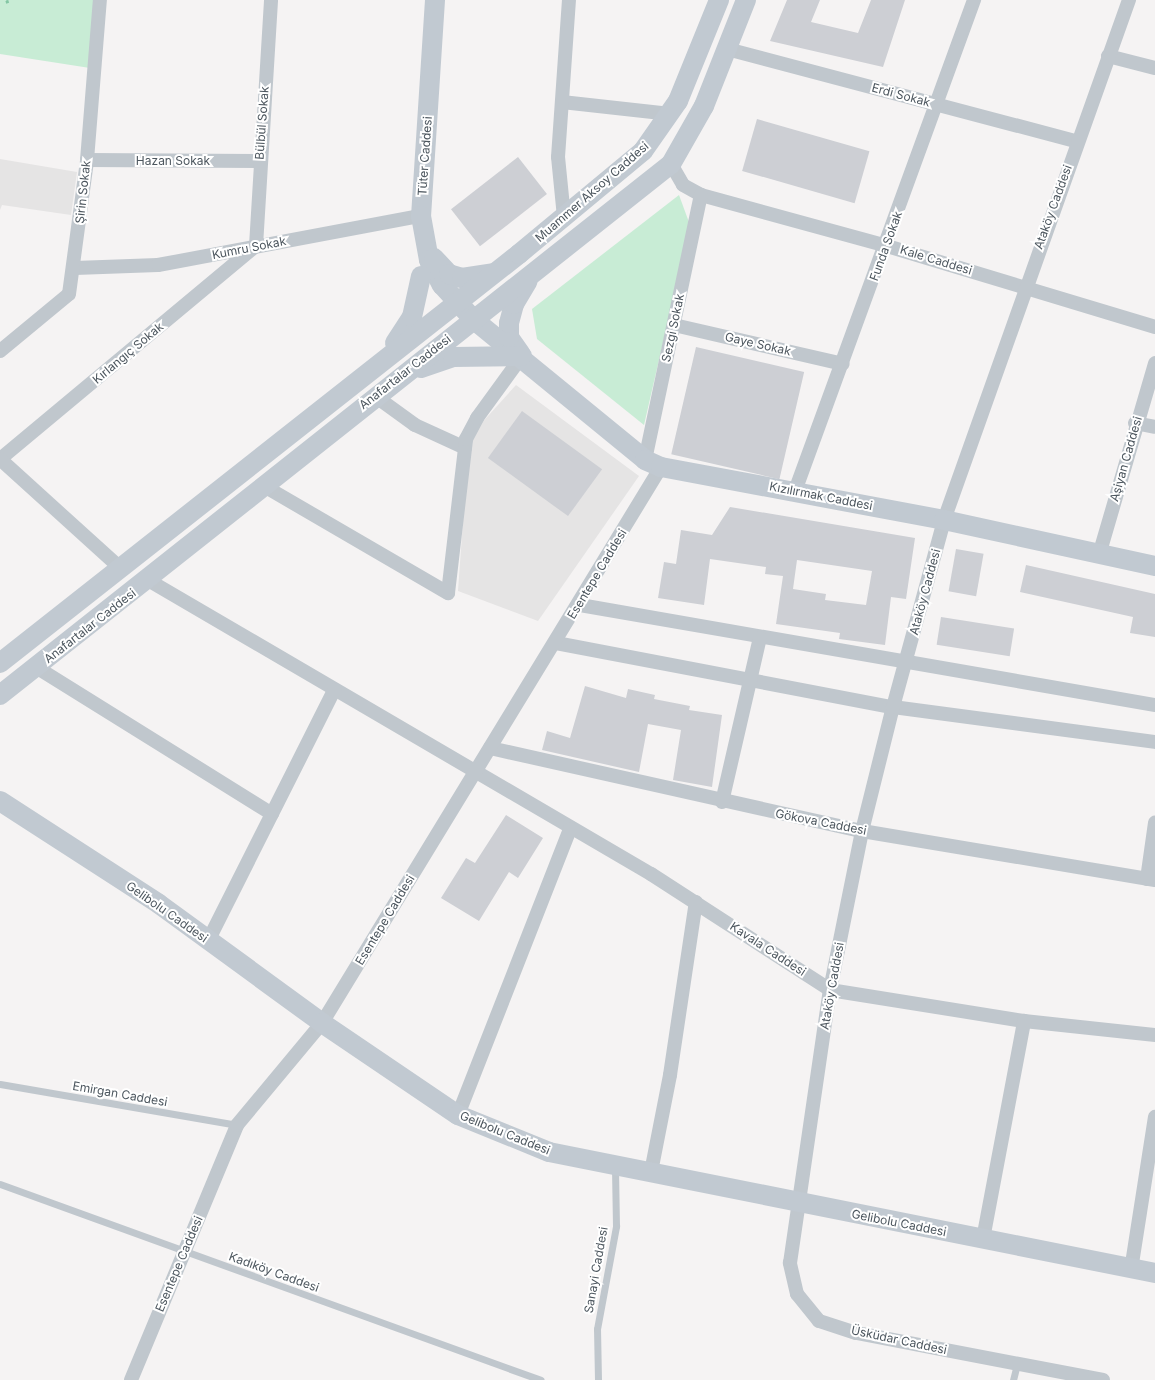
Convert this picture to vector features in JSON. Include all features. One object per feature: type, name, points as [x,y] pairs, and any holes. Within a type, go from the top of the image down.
[{"type":"street","name":"Şirin Sokak","points":[[0,351],[69,294],[75,268],[87,160],[100,0]]},
{"type":"street","name":"Bülbül Sokak","points":[[256,246],[271,0]]},
{"type":"street","name":"Tüter Caddesi","points":[[435,0],[422,225],[429,260],[448,308]]},
{"type":"street","points":[[564,217],[558,157],[569,0]]},
{"type":"street","name":"Muammer Aksoy Caddesi","points":[[448,308],[496,272],[643,151],[670,114],[719,0]]},
{"type":"street","name":"Anafartalar Caddesi","points":[[0,695],[148,580],[473,318],[671,164],[704,106],[746,0]]},
{"type":"street","name":"Funda Sokak","points":[[795,491],[887,246],[974,0]]},
{"type":"street","name":"Ataköy Caddesi","points":[[799,1204],[830,990],[862,831],[893,707],[944,520],[1024,286],[1129,0]]},
{"type":"street","name":"Erdi Sokak","points":[[727,49],[1076,141]]},
{"type":"street","points":[[1108,56],[1155,68]]},
{"type":"street","points":[[562,102],[670,114]]},
{"type":"street","name":"Hazan Sokak","points":[[87,160],[260,161]]},
{"type":"street","name":"Kale Caddesi","points":[[671,164],[683,185],[701,195],[887,246],[1155,327]]},
{"type":"street","name":"Sezgi Sokak","points":[[653,463],[674,325],[701,195]]},
{"type":"street","name":"Kumru Sokak","points":[[75,268],[158,266],[256,246],[422,225]]},
{"type":"street","points":[[422,225],[438,266],[448,274],[462,278],[496,272]]},
{"type":"street","points":[[378,363],[405,332],[421,276],[418,256],[422,225]]},
{"type":"street","name":"Kırlangıç Sokak","points":[[0,459],[256,246]]},
{"type":"street","points":[[522,356],[509,338],[509,323],[522,289],[541,266]]},
{"type":"street","points":[[421,276],[448,308]]},
{"type":"street","name":"Anafartalar Caddesi","points":[[0,663],[118,566],[448,308]]},
{"type":"street","name":"Kızılırmak Caddesi","points":[[448,308],[473,318],[653,463],[944,520],[1155,566]]},
{"type":"street","name":"Gaye Sokak","points":[[674,325],[843,364]]},
{"type":"street","points":[[465,448],[415,425],[375,396],[432,361],[452,357],[522,356]]},
{"type":"street","points":[[264,486],[448,593],[465,448],[473,424],[522,356]]},
{"type":"street","name":"Aşiyan Caddesi","points":[[1099,554],[1135,423],[1155,363]]},
{"type":"street","points":[[1135,423],[1155,427]]},
{"type":"street","points":[[0,459],[118,566]]},
{"type":"street","name":"Esentepe Caddesi","points":[[131,1380],[237,1126],[322,1023],[580,605],[653,463]]},
{"type":"street","name":"Kavala Caddesi","points":[[148,580],[570,830],[696,902],[830,990],[1024,1021],[1155,1035]]},
{"type":"street","points":[[580,605],[906,664],[1155,705]]},
{"type":"street","points":[[722,802],[760,638]]},
{"type":"street","points":[[556,643],[893,707],[1155,742]]},
{"type":"street","points":[[36,667],[272,814]]},
{"type":"street","points":[[208,940],[334,690]]},
{"type":"street","name":"Gökova Caddesi","points":[[490,748],[722,802],[862,831],[1151,879]]},
{"type":"street","name":"Gelibolu Caddesi","points":[[0,801],[208,940],[322,1023],[458,1115],[549,1152],[799,1204],[983,1239],[1131,1270],[1155,1273]]},
{"type":"street","points":[[1151,879],[1155,823]]},
{"type":"street","points":[[458,1115],[570,830]]},
{"type":"street","points":[[651,1172],[670,1075],[696,902]]},
{"type":"street","points":[[983,1239],[1024,1021]]},
{"type":"street","points":[[1131,1270],[1155,1117]]},
{"type":"street","name":"Üsküdar Caddesi","points":[[799,1204],[790,1263],[796,1294],[819,1320],[856,1333],[1103,1380]]},
{"type":"lane","name":"Emirgan Caddesi","points":[[0,1084],[237,1126]]},
{"type":"lane","name":"Sanayi Caddesi","points":[[598,1380],[597,1329],[616,1226],[614,1164]]},
{"type":"lane","name":"Kadıköy Caddesi","points":[[0,1184],[541,1380]]},
{"type":"lane","points":[[1014,1380],[1017,1364]]},
{"type":"shaded area","points":[[0,159],[77,172],[71,215],[2,205],[0,210]]},
{"type":"shaded area","points":[[516,385],[639,476],[538,621],[458,591],[469,437]]},
{"type":"green space","points":[[0,0],[94,0],[90,68],[0,54]]},
{"type":"green space","points":[[679,195],[690,225],[644,425],[537,339],[532,309]]},
{"type":"building","points":[[787,0],[820,0],[811,22],[858,33],[871,0],[905,0],[883,67],[770,41]]},
{"type":"building","points":[[757,119],[869,151],[855,203],[742,171]]},
{"type":"building","points":[[518,157],[547,194],[480,246],[451,209]]},
{"type":"building","points":[[696,347],[804,372],[779,479],[671,454]]},
{"type":"building","points":[[522,411],[602,469],[568,516],[488,458]]},
{"type":"building","points":[[730,507],[915,538],[906,599],[891,597],[885,645],[839,639],[840,633],[776,624],[783,576],[765,574],[766,567],[710,559],[704,605],[658,598],[664,562],[676,564],[681,530],[712,535]],"holes":[[[797,560],[872,571],[866,605],[825,600],[826,594],[793,589]]]},
{"type":"building","points":[[956,549],[984,554],[976,596],[949,591]]},
{"type":"building","points":[[1026,565],[1155,594],[1155,637],[1130,633],[1133,617],[1020,592]]},
{"type":"building","points":[[941,617],[1014,629],[1010,656],[937,645]]},
{"type":"building","points":[[585,686],[626,698],[628,689],[655,695],[654,699],[690,706],[689,710],[722,715],[712,787],[673,780],[681,730],[648,724],[639,772],[542,750],[547,731],[570,738]]},
{"type":"building","points":[[506,815],[543,838],[518,878],[509,872],[479,921],[441,898],[466,858],[475,863]]}]
